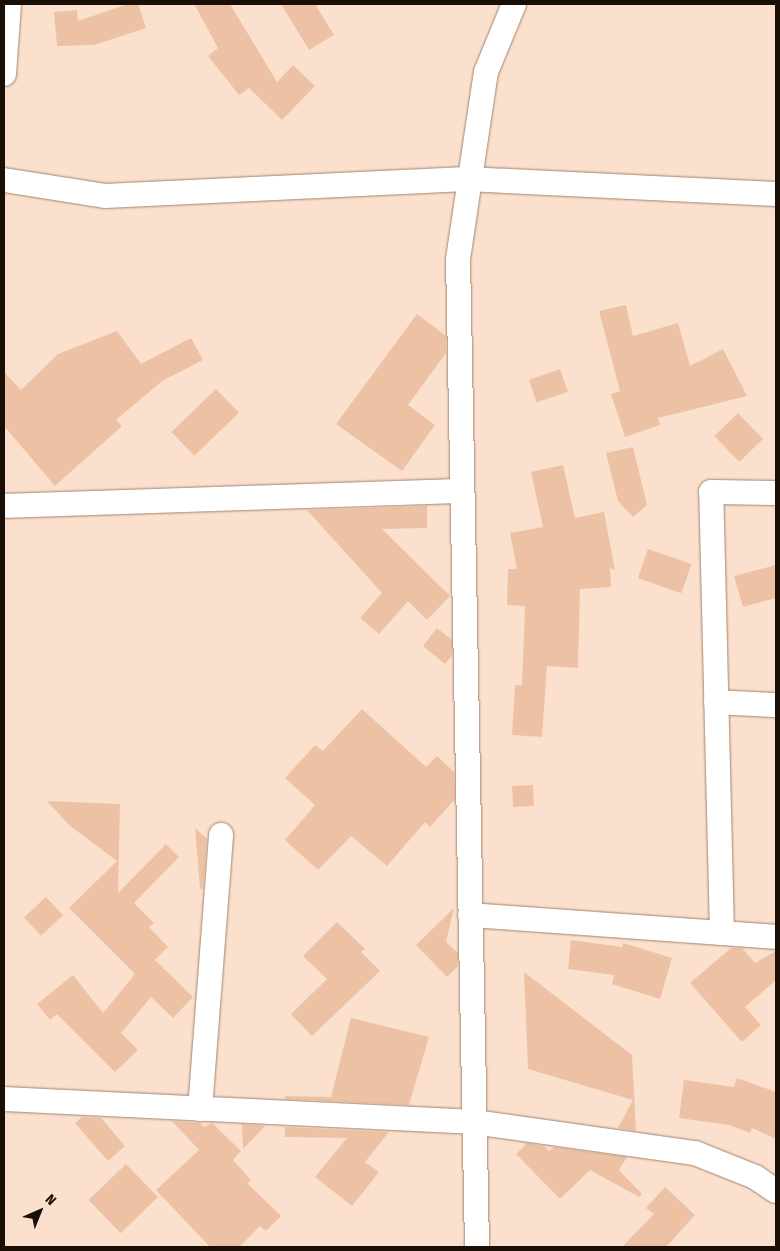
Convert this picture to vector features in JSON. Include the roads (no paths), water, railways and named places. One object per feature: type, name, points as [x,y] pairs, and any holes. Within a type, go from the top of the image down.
[{"type":"street","points":[[4,74],[9,4]]},
{"type":"street","points":[[477,1247],[458,259],[467,179],[486,72],[514,4]]},
{"type":"street","points":[[4,180],[105,196],[467,179],[776,194]]},
{"type":"street","points":[[4,506],[462,491]]},
{"type":"street","points":[[722,933],[711,492],[776,494]]},
{"type":"street","points":[[716,702],[776,705]]},
{"type":"street","points":[[200,1109],[221,835]]},
{"type":"street","points":[[470,915],[776,937]]},
{"type":"street","points":[[4,1099],[474,1122],[695,1153],[755,1177],[776,1191]]}]
